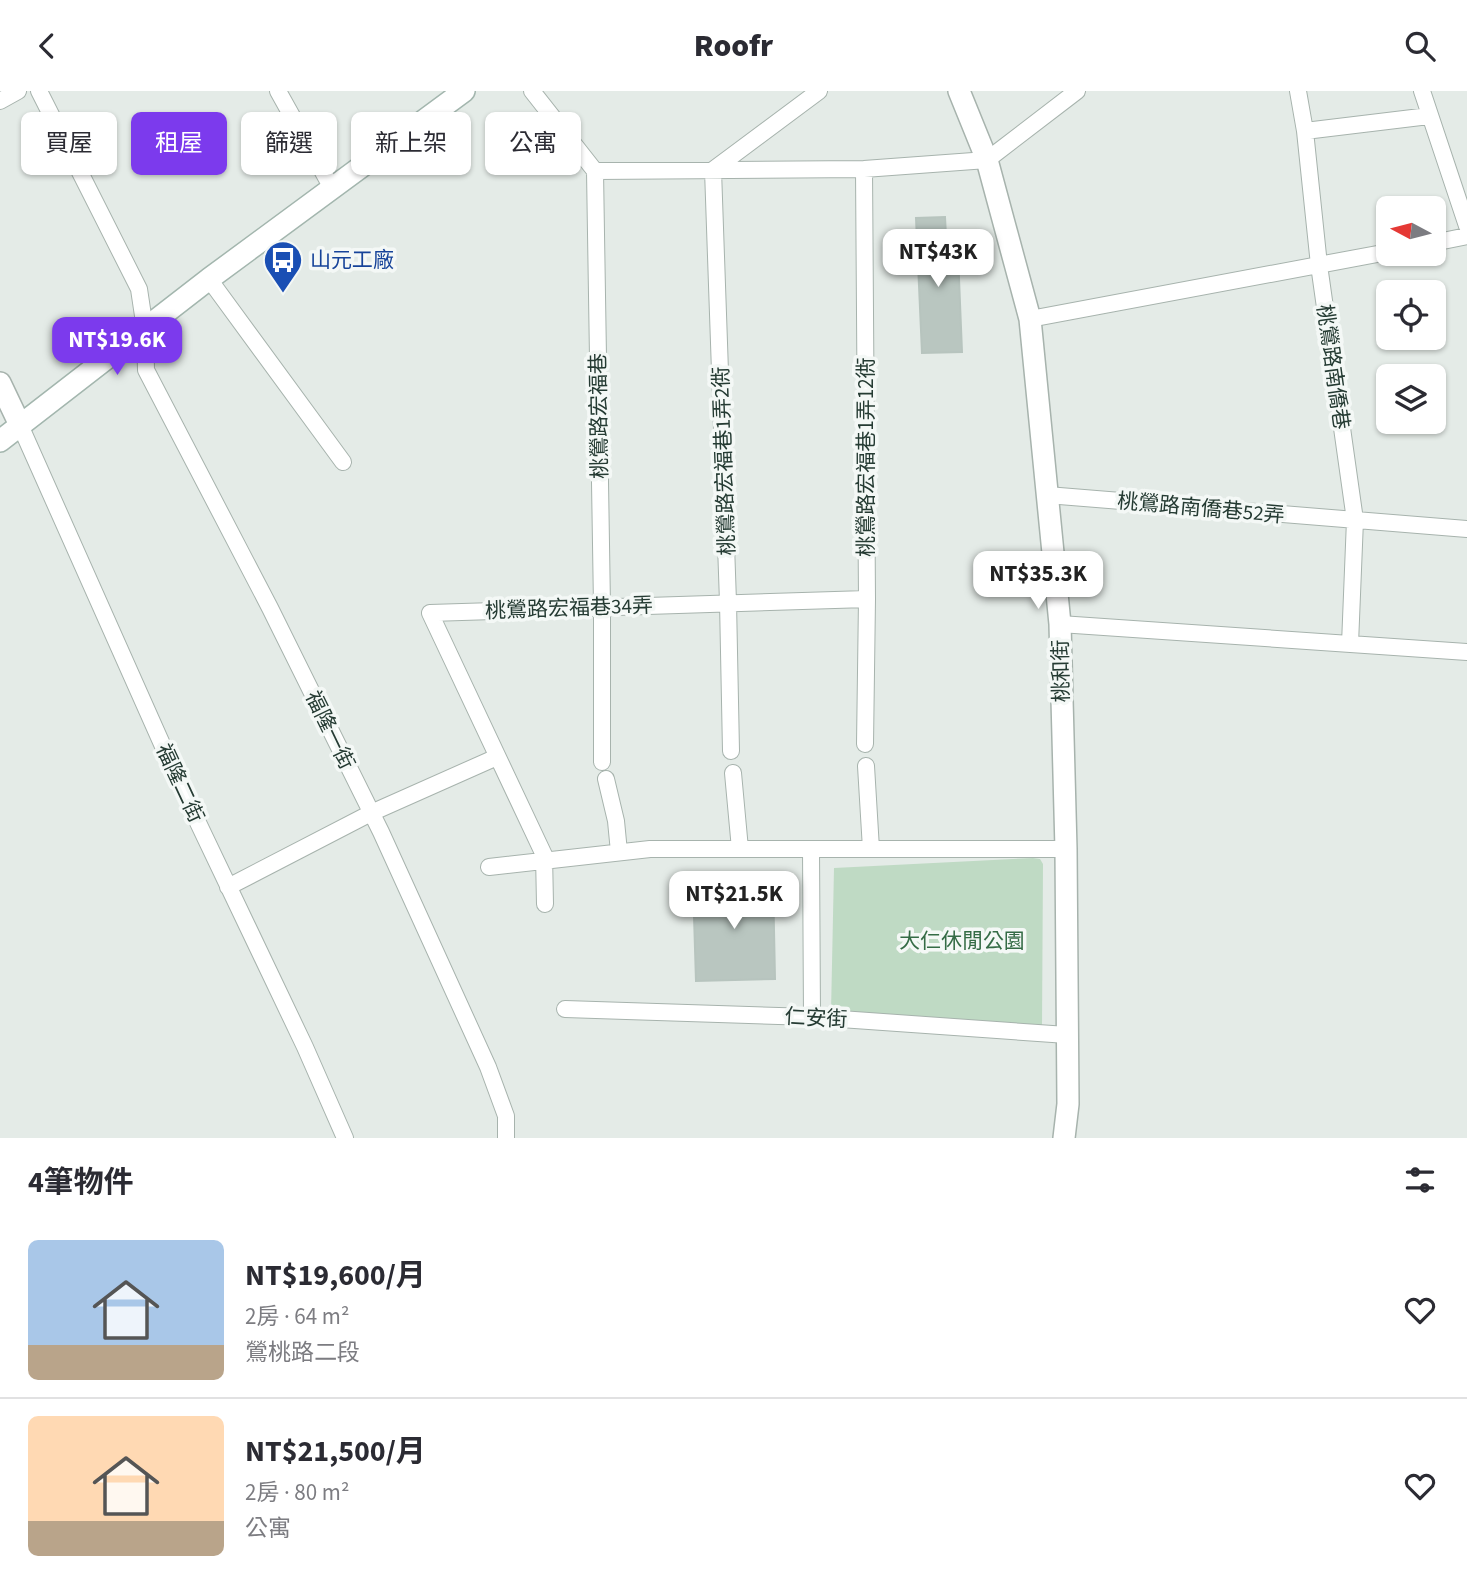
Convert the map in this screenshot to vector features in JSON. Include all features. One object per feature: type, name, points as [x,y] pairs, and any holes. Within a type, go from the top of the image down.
[{"type":"street","points":[[0,441],[209,279],[464,91]]},
{"type":"street","name":"桃和街","points":[[959,91],[987,160],[1030,319],[1047,495],[1055,549],[1060,624],[1066,849],[1068,1104],[1064,1138]]},
{"type":"street","points":[[0,383],[20,425]]},
{"type":"lane","points":[[0,101],[18,91]]},
{"type":"lane","name":"福隆一街","points":[[39,91],[139,289],[145,329],[146,370],[270,608],[371,813],[488,1067],[506,1116],[506,1138]]},
{"type":"lane","points":[[278,91],[332,188]]},
{"type":"lane","points":[[532,91],[595,171],[864,169],[987,160],[1077,91]]},
{"type":"lane","points":[[713,170],[819,91]]},
{"type":"lane","name":"桃鶯路南僑巷","points":[[1298,91],[1306,131],[1319,265],[1355,520],[1350,644]]},
{"type":"lane","points":[[1422,91],[1467,226]]},
{"type":"lane","points":[[1306,131],[1429,116]]},
{"type":"lane","name":"桃鶯路宏福巷1弄12衖","points":[[864,169],[867,599],[865,744]]},
{"type":"lane","name":"桃鶯路宏福巷1弄2衖","points":[[713,170],[731,751]]},
{"type":"lane","name":"桃鶯路宏福巷","points":[[595,171],[602,762]]},
{"type":"lane","points":[[1446,240],[1467,236]]},
{"type":"lane","points":[[1030,319],[1376,254]]},
{"type":"lane","points":[[209,279],[342,462]]},
{"type":"lane","name":"福隆二街","points":[[20,425],[182,789],[345,1138]]},
{"type":"lane","name":"桃鶯路南僑巷52弄","points":[[1047,495],[1467,529]]},
{"type":"lane","name":"桃鶯路宏福巷34弄","points":[[497,757],[430,613],[867,599]]},
{"type":"lane","points":[[1060,624],[1467,652]]},
{"type":"lane","points":[[228,887],[371,813],[497,757],[544,855],[545,904]]},
{"type":"lane","points":[[866,766],[871,849]]},
{"type":"lane","points":[[733,773],[740,849]]},
{"type":"lane","points":[[606,779],[616,821],[619,852]]},
{"type":"lane","points":[[489,867],[650,849],[1066,849]]},
{"type":"lane","points":[[811,849],[812,1017]]},
{"type":"lane","name":"仁安街","points":[[565,1009],[812,1017],[1067,1035]]},
{"type":"green space","name":"大仁休閒公園","points":[[1040,859],[1043,864],[1042,1027],[831,1012],[834,868]]},
{"type":"building","points":[[945,217],[947,255],[958,254],[962,352],[922,353],[916,218]]},
{"type":"building","points":[[773,881],[775,979],[696,981],[693,883]]},
{"type":"place","name":"山元工廠","points":[[283,294]]}]
